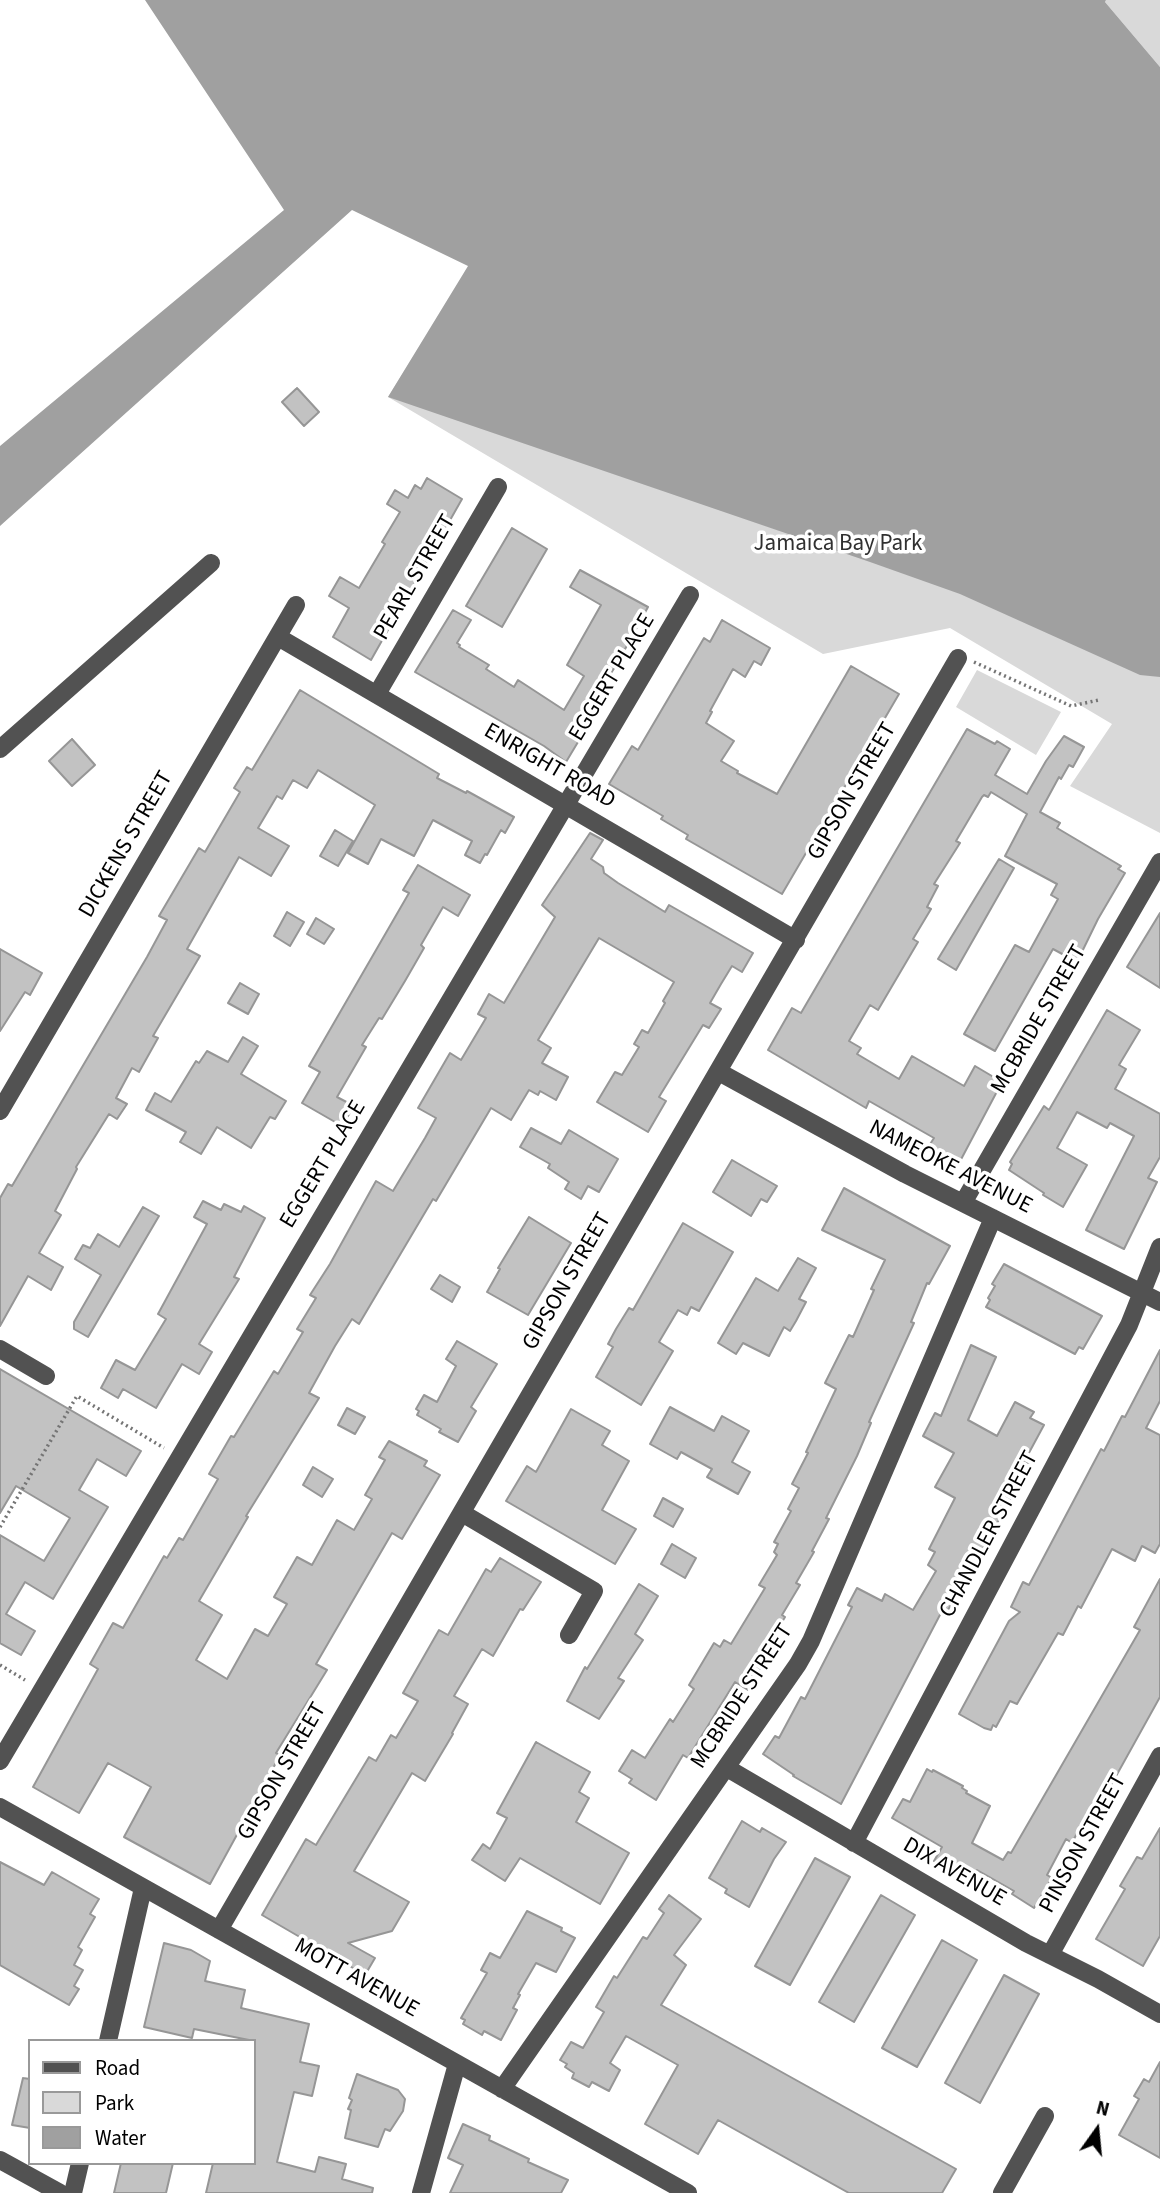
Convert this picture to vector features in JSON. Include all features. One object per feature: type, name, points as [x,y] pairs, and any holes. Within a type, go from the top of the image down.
[{"type":"street","name":"PEARL STREET","points":[[377,694],[498,487]]},
{"type":"street","points":[[0,749],[211,563]]},
{"type":"street","name":"EGGERT PLACE","points":[[0,1761],[690,595]]},
{"type":"street","name":"DICKENS STREET","points":[[0,1111],[296,605]]},
{"type":"street","name":"ENRIGHT ROAD","points":[[278,637],[796,940]]},
{"type":"street","name":"GIPSON STREET","points":[[219,1930],[958,658]]},
{"type":"street","name":"MCBRIDE STREET","points":[[963,1203],[1160,862]]},
{"type":"street","name":"NAMEOKE AVENUE","points":[[719,1072],[905,1174],[1160,1302]]},
{"type":"street","name":"MCBRIDE STREET","points":[[502,2089],[799,1664],[993,1218]]},
{"type":"street","name":"CHANDLER STREET","points":[[854,1843],[1129,1325],[1160,1247]]},
{"type":"street","points":[[0,1349],[46,1376]]},
{"type":"street","points":[[462,1513],[594,1591],[569,1635]]},
{"type":"street","name":"PINSON STREET","points":[[1050,1955],[1160,1756]]},
{"type":"street","name":"DIX AVENUE","points":[[727,1768],[1050,1955],[1160,2014]]},
{"type":"street","name":"MOTT AVENUE","points":[[0,1807],[688,2193]]},
{"type":"street","points":[[108,2039],[144,1888]]},
{"type":"street","points":[[421,2193],[457,2064]]},
{"type":"street","points":[[1002,2193],[1045,2116]]},
{"type":"street","points":[[0,2160],[60,2193]]},
{"type":"street","points":[[73,2193],[80,2165]]},
{"type":"path","points":[[958,658],[978,663],[1071,706],[1099,700]]},
{"type":"path","points":[[0,1527],[77,1396],[164,1448]]},
{"type":"path","points":[[0,1665],[28,1681]]},
{"type":"green space","points":[[1160,0],[1160,67],[1105,2]]},
{"type":"green space","name":"Jamaica Bay Park","points":[[465,274],[1160,573],[1160,833],[1070,786],[1112,724],[950,628],[823,654],[388,397]]},
{"type":"green space","points":[[977,670],[1061,712],[1036,755],[956,707]]},
{"type":"water","points":[[145,0],[1106,0],[1160,67],[1160,677],[1140,675],[960,594],[388,397],[468,266],[352,210],[0,526],[0,446],[284,210]]},
{"type":"building","points":[[297,388],[319,412],[304,426],[282,402]]},
{"type":"building","points":[[427,478],[462,499],[371,660],[333,637],[349,608],[329,596],[340,577],[359,588],[400,512],[387,504],[395,490],[408,498],[415,485],[421,489]]},
{"type":"building","points":[[512,528],[547,549],[502,627],[466,606]]},
{"type":"building","points":[[580,570],[648,607],[580,723],[587,727],[566,762],[544,746],[415,672],[453,610],[471,620],[457,643],[459,647],[489,665],[486,669],[514,687],[518,680],[564,710],[584,676],[567,665],[601,605],[570,587]]},
{"type":"building","points":[[722,620],[770,648],[761,665],[754,661],[745,677],[733,669],[706,723],[734,741],[721,761],[738,771],[737,773],[777,794],[851,666],[899,694],[782,894],[686,839],[688,835],[661,819],[663,816],[609,784],[632,746],[638,750],[704,638],[710,642]]},
{"type":"building","points":[[300,690],[439,774],[437,778],[514,817],[505,833],[501,830],[480,863],[465,855],[472,841],[433,820],[414,856],[381,839],[368,864],[348,853],[375,805],[318,770],[307,788],[293,780],[282,799],[277,796],[258,828],[289,846],[271,876],[239,857],[187,949],[200,956],[153,1036],[158,1038],[139,1072],[132,1068],[116,1098],[127,1104],[117,1119],[109,1114],[76,1167],[55,1211],[61,1215],[39,1253],[63,1267],[51,1290],[28,1276],[0,1326],[0,1198],[8,1184],[12,1186],[147,957],[167,920],[159,916],[199,848],[205,852],[240,792],[234,788],[247,767],[252,770]]},
{"type":"building","points":[[967,729],[1010,749],[995,775],[1027,794],[1064,736],[1084,747],[1073,767],[1069,765],[1061,779],[1059,777],[1040,812],[1060,823],[1057,828],[1121,866],[1118,869],[1125,873],[1077,962],[1053,949],[995,1051],[964,1034],[1015,945],[1029,952],[1058,899],[1051,895],[1057,884],[1005,856],[1027,814],[991,792],[988,797],[982,797],[956,841],[960,843],[934,884],[938,886],[927,907],[931,909],[913,939],[918,942],[878,1010],[870,1005],[849,1041],[861,1048],[857,1054],[899,1079],[912,1056],[964,1086],[975,1066],[1002,1082],[957,1167],[927,1149],[934,1138],[869,1101],[866,1108],[768,1050],[792,1008],[801,1013]]},
{"type":"building","points":[[72,739],[95,765],[72,786],[49,761]]},
{"type":"building","points":[[335,830],[353,841],[338,866],[320,856]]},
{"type":"building","points":[[590,833],[603,840],[591,859],[603,867],[604,873],[665,912],[669,905],[753,953],[742,972],[732,966],[721,984],[710,1003],[721,1009],[709,1028],[703,1025],[659,1097],[666,1101],[648,1132],[597,1102],[615,1072],[622,1075],[639,1047],[634,1044],[642,1030],[648,1033],[674,982],[599,938],[538,1040],[551,1048],[542,1063],[568,1077],[556,1100],[540,1091],[538,1095],[529,1090],[511,1120],[491,1108],[359,1324],[352,1319],[335,1346],[309,1393],[319,1398],[246,1516],[248,1517],[199,1601],[222,1615],[196,1660],[227,1679],[255,1629],[268,1636],[287,1604],[274,1597],[297,1557],[312,1565],[337,1520],[354,1530],[372,1499],[365,1495],[385,1460],[379,1457],[389,1441],[427,1461],[424,1466],[440,1475],[402,1539],[392,1533],[316,1664],[327,1670],[276,1753],[280,1755],[210,1884],[124,1837],[151,1787],[108,1763],[79,1813],[33,1787],[98,1669],[90,1664],[113,1623],[123,1628],[164,1556],[167,1558],[179,1538],[183,1540],[218,1479],[209,1474],[274,1371],[278,1374],[303,1332],[297,1329],[316,1298],[310,1295],[376,1181],[393,1191],[436,1118],[418,1108],[450,1053],[461,1060],[486,1018],[478,1014],[489,994],[504,1003],[555,917],[542,905]]},
{"type":"building","points":[[999,859],[1014,868],[956,970],[938,959]]},
{"type":"building","points":[[418,865],[470,895],[458,916],[443,907],[421,945],[424,948],[405,981],[382,1019],[379,1018],[362,1045],[366,1047],[337,1097],[354,1106],[342,1126],[302,1103],[320,1072],[309,1066],[409,893],[403,890]]},
{"type":"building","points":[[287,912],[304,922],[290,946],[274,936]]},
{"type":"building","points":[[1160,913],[1160,988],[1127,967]]},
{"type":"building","points":[[316,918],[334,929],[324,944],[307,934]]},
{"type":"building","points":[[0,949],[42,973],[30,995],[25,992],[0,1031]]},
{"type":"building","points":[[240,983],[259,994],[248,1014],[228,1003]]},
{"type":"building","points":[[1107,1010],[1140,1030],[1119,1065],[1126,1069],[1115,1089],[1160,1114],[1160,1157],[1148,1178],[1157,1182],[1124,1249],[1086,1230],[1134,1136],[1110,1123],[1107,1128],[1077,1112],[1057,1148],[1087,1165],[1063,1207],[1009,1170],[1012,1164],[1010,1162],[1044,1106],[1049,1110]]},
{"type":"building","points":[[243,1037],[258,1046],[241,1074],[286,1101],[275,1119],[270,1117],[251,1148],[217,1127],[201,1154],[180,1142],[186,1132],[146,1110],[155,1093],[171,1102],[196,1061],[199,1063],[207,1051],[228,1062]]},
{"type":"building","points":[[531,1128],[561,1144],[569,1130],[618,1159],[599,1192],[588,1186],[581,1199],[565,1189],[569,1182],[548,1168],[550,1164],[520,1147]]},
{"type":"building","points":[[732,1160],[777,1186],[767,1202],[761,1199],[751,1216],[713,1192]]},
{"type":"building","points":[[844,1188],[950,1246],[929,1284],[927,1283],[911,1322],[914,1323],[869,1422],[871,1423],[857,1456],[826,1518],[829,1519],[812,1551],[814,1552],[796,1583],[800,1585],[758,1663],[762,1665],[748,1690],[735,1682],[688,1758],[683,1755],[656,1800],[629,1783],[632,1779],[619,1771],[632,1750],[645,1758],[670,1719],[673,1722],[694,1689],[689,1685],[714,1643],[720,1647],[724,1640],[731,1644],[765,1588],[759,1585],[777,1555],[774,1552],[778,1544],[774,1542],[791,1511],[788,1509],[799,1488],[792,1484],[836,1389],[825,1383],[849,1335],[853,1337],[885,1260],[822,1230]]},
{"type":"building","points":[[203,1201],[221,1210],[224,1204],[241,1212],[244,1206],[265,1218],[234,1277],[239,1279],[199,1344],[212,1352],[199,1374],[182,1364],[156,1408],[123,1389],[118,1398],[101,1388],[116,1360],[135,1370],[166,1319],[158,1314],[207,1224],[194,1217]]},
{"type":"building","points":[[143,1207],[159,1216],[88,1337],[74,1329],[74,1322],[101,1275],[75,1259],[83,1245],[90,1248],[98,1234],[119,1247]]},
{"type":"building","points":[[529,1217],[571,1243],[528,1315],[487,1292],[500,1269],[498,1268]]},
{"type":"building","points":[[683,1223],[733,1252],[699,1311],[691,1307],[687,1315],[678,1310],[659,1342],[673,1351],[641,1405],[596,1377],[613,1347],[608,1344],[616,1329],[629,1308],[633,1310]]},
{"type":"building","points":[[798,1258],[816,1268],[799,1299],[806,1302],[790,1331],[784,1327],[769,1356],[743,1343],[736,1354],[718,1343],[756,1278],[778,1291]]},
{"type":"building","points":[[1004,1264],[1102,1316],[1083,1349],[1079,1347],[1075,1354],[986,1307],[995,1286],[992,1284]]},
{"type":"building","points":[[440,1275],[460,1287],[452,1302],[431,1289]]},
{"type":"building","points":[[457,1341],[497,1364],[471,1407],[476,1411],[458,1442],[417,1415],[419,1411],[416,1409],[424,1395],[437,1402],[456,1366],[446,1359]]},
{"type":"building","points":[[971,1345],[996,1357],[968,1420],[997,1436],[1015,1402],[1034,1412],[1030,1418],[1044,1425],[1024,1462],[1029,1464],[1017,1487],[964,1584],[946,1613],[942,1611],[841,1804],[793,1776],[763,1754],[775,1736],[779,1738],[801,1697],[805,1699],[852,1607],[848,1605],[857,1588],[882,1601],[885,1594],[913,1610],[936,1571],[928,1565],[935,1552],[929,1549],[955,1498],[935,1487],[954,1453],[923,1436],[935,1413],[941,1416]]},
{"type":"building","points":[[1160,1350],[1160,1401],[1146,1428],[1160,1435],[1160,1544],[1155,1553],[1142,1546],[1135,1561],[1112,1549],[1081,1608],[1078,1606],[1063,1635],[1058,1633],[1017,1704],[1010,1701],[996,1727],[993,1725],[991,1730],[984,1728],[959,1714],[1009,1621],[1020,1612],[1011,1607],[1023,1582],[1029,1585],[1101,1449],[1104,1451],[1122,1416],[1125,1417]]},
{"type":"building","points":[[0,1369],[141,1451],[126,1476],[97,1459],[79,1490],[108,1507],[53,1599],[25,1582],[6,1614],[35,1631],[21,1655],[0,1643],[0,1535],[44,1561],[70,1518],[16,1486],[0,1513]]},
{"type":"building","points":[[670,1407],[714,1431],[722,1416],[749,1431],[732,1462],[750,1472],[738,1494],[707,1477],[712,1469],[681,1452],[677,1459],[650,1444]]},
{"type":"building","points":[[347,1408],[365,1417],[355,1434],[338,1425]]},
{"type":"building","points":[[571,1409],[610,1431],[602,1445],[629,1461],[602,1510],[636,1529],[615,1564],[506,1501],[527,1466],[536,1472]]},
{"type":"building","points":[[313,1467],[333,1479],[322,1497],[303,1485]]},
{"type":"building","points":[[663,1498],[683,1509],[673,1527],[654,1516]]},
{"type":"building","points":[[672,1544],[696,1558],[685,1578],[661,1564]]},
{"type":"building","points":[[500,1558],[541,1582],[523,1610],[520,1609],[493,1656],[482,1649],[454,1696],[468,1704],[453,1734],[425,1781],[412,1773],[354,1871],[409,1902],[392,1931],[348,1943],[375,1958],[365,1975],[262,1915],[306,1839],[316,1845],[369,1757],[376,1761],[391,1735],[396,1738],[418,1701],[403,1693],[439,1630],[448,1635],[486,1569],[491,1572]]},
{"type":"building","points":[[1160,1579],[1160,1697],[1095,1814],[1089,1810],[1072,1843],[1066,1839],[1047,1875],[1052,1878],[1034,1908],[1012,1894],[1014,1891],[977,1870],[971,1881],[934,1861],[942,1847],[892,1818],[903,1799],[910,1802],[927,1769],[963,1786],[966,1793],[990,1806],[972,1843],[1003,1860],[1008,1852],[1011,1853],[1140,1630],[1134,1627]]},
{"type":"building","points":[[639,1584],[658,1596],[635,1634],[643,1640],[618,1678],[624,1681],[599,1719],[567,1701],[585,1667],[587,1669]]},
{"type":"building","points":[[536,1742],[590,1772],[579,1792],[589,1798],[576,1822],[629,1853],[600,1904],[520,1858],[505,1881],[472,1860],[483,1844],[490,1849],[507,1818],[497,1813]]},
{"type":"building","points":[[742,1821],[760,1832],[762,1828],[786,1842],[749,1907],[725,1893],[727,1889],[709,1878]]},
{"type":"building","points":[[1160,1828],[1160,1936],[1143,1966],[1096,1939],[1125,1889],[1120,1886],[1137,1857],[1142,1859]]},
{"type":"building","points":[[815,1858],[850,1877],[790,1985],[755,1966]]},
{"type":"building","points":[[0,1862],[44,1885],[52,1872],[99,1899],[90,1914],[95,1917],[78,1947],[82,1950],[74,1965],[83,1970],[74,1986],[79,1989],[69,2005],[0,1965]]},
{"type":"building","points":[[669,1895],[701,1919],[674,1955],[686,1965],[661,2005],[956,2169],[942,2193],[849,2193],[718,2120],[698,2154],[645,2124],[678,2065],[626,2036],[610,2063],[620,2070],[609,2091],[592,2082],[589,2087],[572,2078],[574,2073],[560,2060],[571,2042],[583,2048],[604,2012],[596,2007],[614,1976],[617,1978],[643,1937],[647,1939],[664,1913],[659,1909]]},
{"type":"building","points":[[881,1895],[915,1915],[854,2022],[819,2002]]},
{"type":"building","points":[[527,1911],[562,1928],[561,1931],[575,1938],[556,1972],[536,1963],[518,1994],[520,1995],[513,2008],[517,2010],[501,2040],[484,2031],[482,2035],[463,2024],[465,2020],[461,2018],[487,1973],[481,1970],[490,1953],[500,1958]]},
{"type":"building","points":[[942,1940],[977,1960],[917,2067],[882,2048]]},
{"type":"building","points":[[164,1943],[191,1950],[210,1961],[205,1981],[245,1990],[241,2008],[309,2024],[300,2062],[319,2066],[312,2096],[294,2092],[277,2162],[315,2172],[319,2157],[346,2164],[342,2179],[373,2188],[372,2193],[206,2193],[213,2165],[256,2165],[256,2039],[194,2029],[192,2038],[144,2027]]},
{"type":"building","points":[[1004,1975],[1039,1994],[980,2103],[945,2083]]},
{"type":"building","points":[[1160,2062],[1160,2158],[1119,2135],[1139,2099],[1134,2096],[1144,2079],[1149,2082]]},
{"type":"building","points":[[357,2074],[398,2090],[405,2099],[403,2111],[390,2131],[385,2129],[378,2147],[345,2138],[351,2110],[348,2109],[352,2100],[349,2098]]},
{"type":"building","points":[[23,2078],[28,2079],[28,2128],[12,2125]]},
{"type":"building","points":[[463,2124],[490,2136],[489,2140],[529,2159],[528,2162],[568,2180],[561,2193],[450,2193],[463,2165],[448,2158]]},
{"type":"building","points":[[121,2165],[173,2165],[166,2193],[114,2193]]}]
